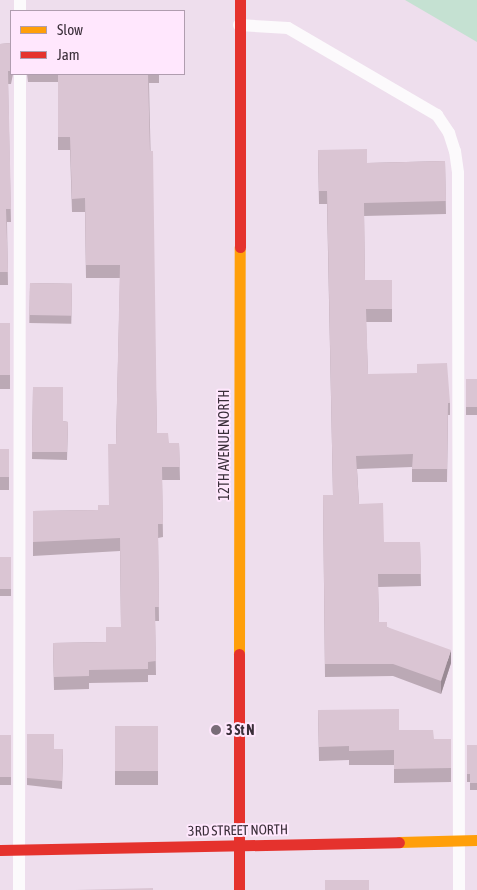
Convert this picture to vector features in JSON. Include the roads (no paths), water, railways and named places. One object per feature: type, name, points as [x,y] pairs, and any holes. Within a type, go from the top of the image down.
[{"type":"street","name":"12TH AVENUE NORTH","points":[[239,890],[240,0]]},
{"type":"street","name":"3RD STREET NORTH","points":[[0,850],[477,840]]},
{"type":"lane","points":[[240,25],[288,28],[437,115],[450,133],[455,151],[458,173],[459,890]]},
{"type":"lane","points":[[19,890],[20,75]]},
{"type":"place","name":"3 St N","points":[[216,730]]}]
